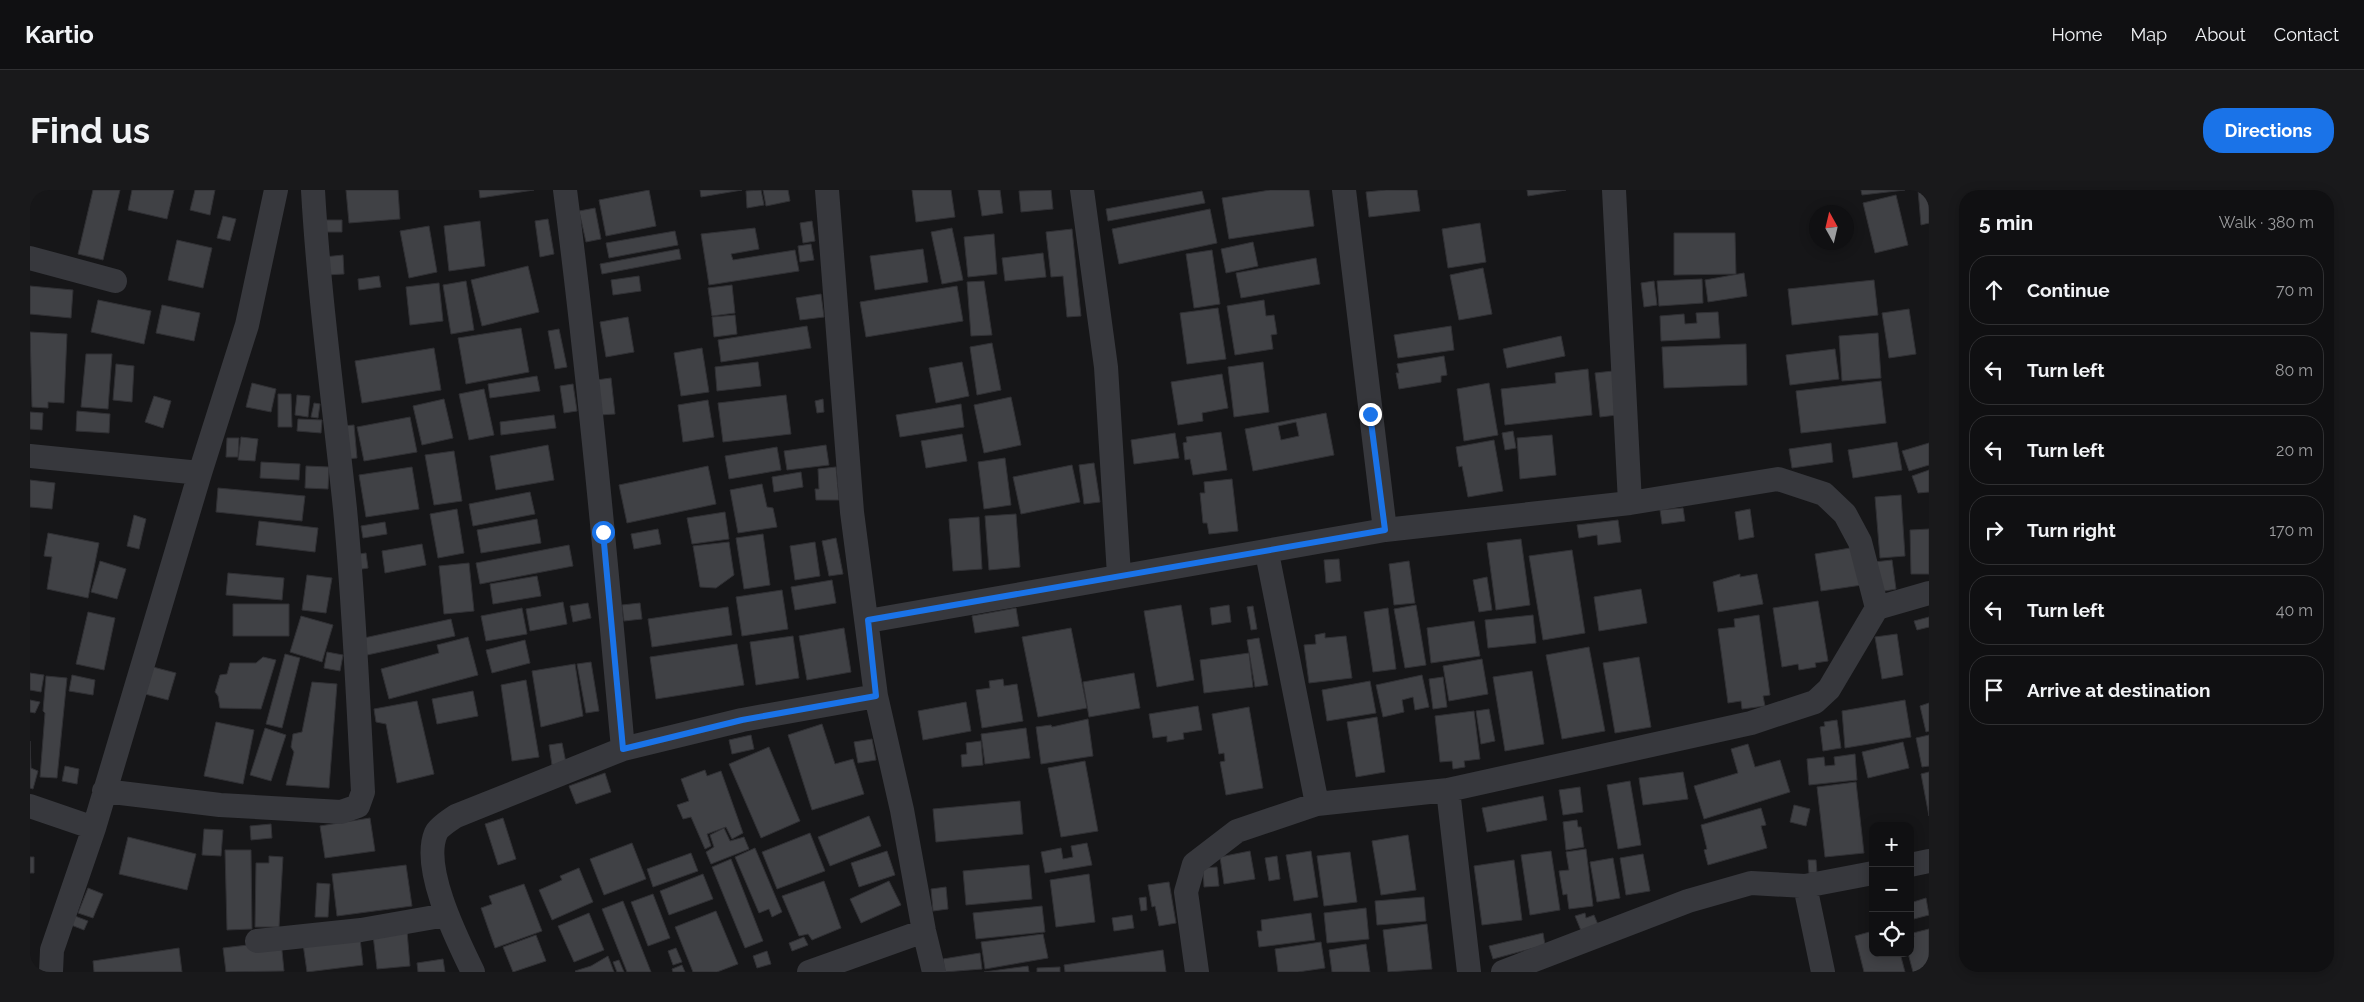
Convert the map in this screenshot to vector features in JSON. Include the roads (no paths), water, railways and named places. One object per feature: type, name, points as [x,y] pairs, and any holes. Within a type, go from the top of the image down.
[{"type":"street","points":[[51,972],[52,950],[94,828],[200,473],[247,325],[276,190]]},
{"type":"street","points":[[104,791],[220,805],[341,812],[358,806],[363,792],[357,662],[345,510],[326,344],[313,190]]},
{"type":"street","points":[[565,190],[578,286],[623,749]]},
{"type":"street","points":[[827,190],[852,512],[868,620],[876,696],[902,810],[924,931],[934,972]]},
{"type":"street","points":[[1082,190],[1106,367],[1118,575]]},
{"type":"street","points":[[1344,190],[1385,530]]},
{"type":"street","points":[[1614,190],[1630,503]]},
{"type":"street","points":[[30,258],[115,281]]},
{"type":"street","points":[[30,456],[200,473]]},
{"type":"street","points":[[868,620],[1118,575],[1267,553],[1385,530],[1630,503],[1778,479],[1824,494],[1845,514],[1860,542],[1877,608]]},
{"type":"street","points":[[1267,553],[1317,804]]},
{"type":"street","points":[[1197,972],[1186,892],[1194,864],[1238,831],[1317,804],[1448,790],[1750,723],[1815,702],[1830,689],[1877,608],[1929,593]]},
{"type":"street","points":[[473,972],[446,916],[431,853],[436,831],[456,816],[623,749],[742,720],[876,696]]},
{"type":"street","points":[[1448,790],[1469,972]]},
{"type":"street","points":[[30,806],[94,828]]},
{"type":"street","points":[[1914,864],[1929,861]]},
{"type":"street","points":[[1503,972],[1688,901],[1751,883],[1805,886],[1869,873]]},
{"type":"street","points":[[1805,886],[1823,972]]},
{"type":"street","points":[[257,941],[361,930],[446,916]]},
{"type":"street","points":[[809,972],[924,931]]}]
